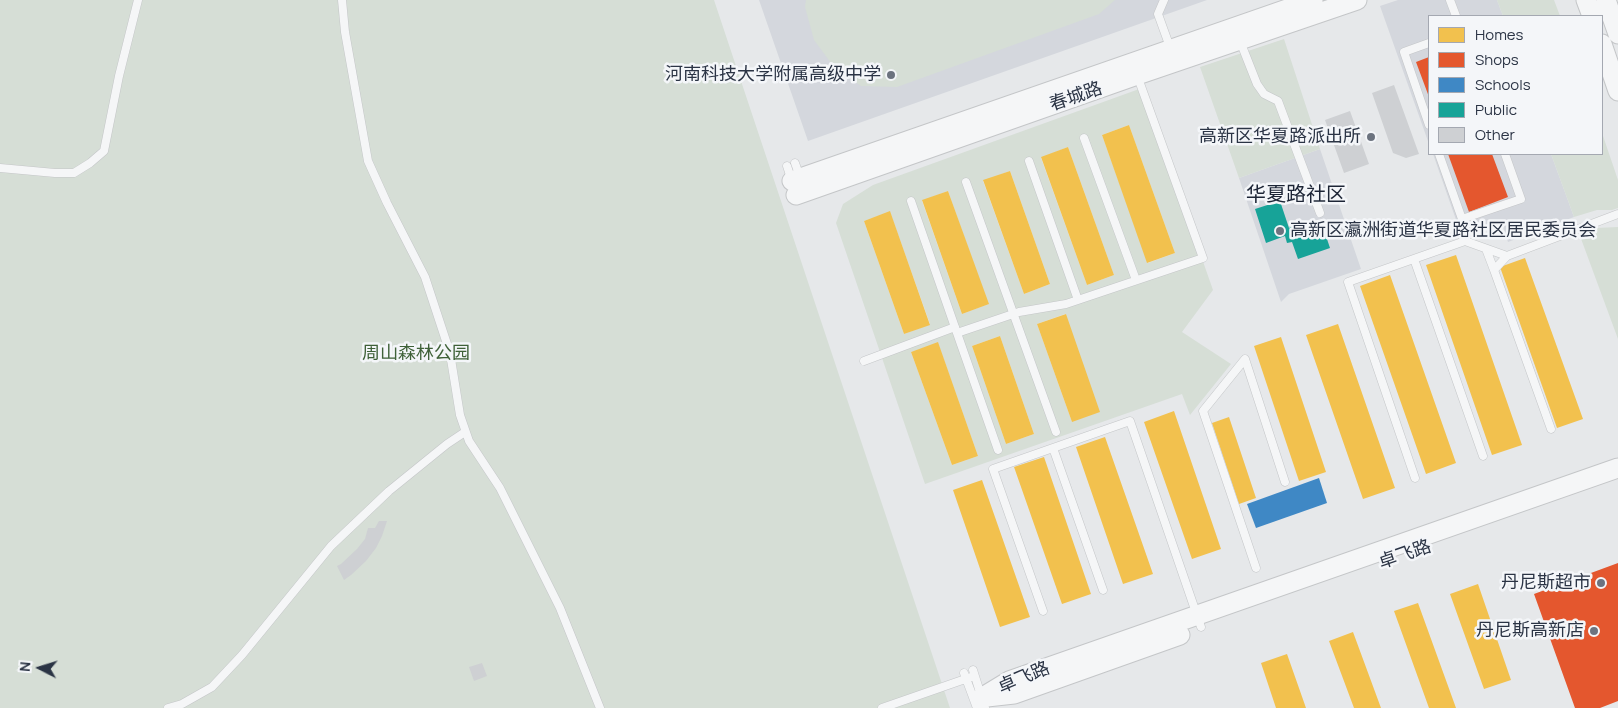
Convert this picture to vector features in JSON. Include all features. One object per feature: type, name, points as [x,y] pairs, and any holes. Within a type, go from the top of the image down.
[{"type":"street","name":"春城路","points":[[1238,34],[1314,0]]},
{"type":"street","name":"春城路","points":[[1173,56],[1137,75],[797,185],[1173,56],[1238,34],[1357,0]]},
{"type":"street","points":[[1586,0],[1592,15]]},
{"type":"street","points":[[1606,0],[1618,34]]},
{"type":"street","points":[[1608,62],[1618,91]]},
{"type":"street","name":"卓飞路","points":[[1199,621],[1618,468]]},
{"type":"street","name":"卓飞路","points":[[981,704],[1008,681],[1199,621],[1618,480]]},
{"type":"lane","points":[[0,168],[55,173],[74,172],[90,163],[104,151],[119,76],[138,0]]},
{"type":"lane","points":[[342,0],[345,32],[368,161],[425,277],[450,353],[460,415],[469,441],[500,488],[560,608],[600,708]]},
{"type":"lane","points":[[1164,0],[1158,14],[1173,56]]},
{"type":"lane","points":[[1450,0],[1456,15]]},
{"type":"lane","points":[[1238,34],[1257,84],[1264,94],[1278,101],[1320,213]]},
{"type":"lane","points":[[1428,43],[1404,52],[1428,122]]},
{"type":"lane","points":[[864,360],[956,330],[1014,314],[1066,304],[1203,258],[1137,75]]},
{"type":"lane","points":[[1084,138],[1136,280]]},
{"type":"lane","points":[[1440,155],[1462,219],[1521,199],[1505,155]]},
{"type":"lane","points":[[1029,161],[1078,300]]},
{"type":"lane","points":[[966,182],[1056,432]]},
{"type":"lane","points":[[911,201],[998,450]]},
{"type":"lane","points":[[1494,270],[1507,256],[1618,214]]},
{"type":"lane","points":[[1415,478],[1348,282],[1466,241],[1507,256]]},
{"type":"lane","points":[[1486,249],[1551,429]]},
{"type":"lane","points":[[1414,259],[1483,456]]},
{"type":"lane","points":[[1256,568],[1203,411],[1244,359],[1285,482]]},
{"type":"lane","points":[[1043,611],[993,470],[1130,421],[1199,621]]},
{"type":"lane","points":[[168,708],[182,706],[212,687],[242,655],[331,546],[389,491],[447,444],[466,432]]},
{"type":"lane","points":[[1053,448],[1103,590]]},
{"type":"lane","points":[[969,674],[981,704]]},
{"type":"lane","points":[[969,674],[981,704]]},
{"type":"lane","points":[[882,708],[969,674]]},
{"type":"shaded area","name":"河南科技大学附属高级中学","points":[[759,0],[1207,0],[808,141]]},
{"type":"shaded area","points":[[1398,0],[1497,0],[1503,15],[1428,15],[1428,141],[1380,6]]},
{"type":"shaded area","points":[[1320,149],[1361,269],[1289,294],[1281,302],[1239,178]]},
{"type":"shaded area","points":[[1433,155],[1551,155],[1574,217],[1508,242],[1501,220],[1461,234]]},
{"type":"green space","name":"周山森林公园","points":[[0,0],[714,0],[950,708],[0,708]]},
{"type":"green space","points":[[806,0],[1115,0],[1099,14],[897,87],[861,86],[834,67],[814,40],[805,7]]},
{"type":"green space","points":[[1497,0],[1554,0],[1560,15],[1503,15]]},
{"type":"green space","points":[[1284,39],[1320,149],[1239,178],[1200,67]]},
{"type":"green space","points":[[1142,88],[1213,290],[1182,332],[1231,364],[1190,415],[1182,394],[925,484],[836,223],[843,204],[873,185]],"holes":[[[1129,125],[1175,253],[1148,263],[1102,135]],[[1068,147],[1114,275],[1087,285],[1041,158]],[[1010,171],[1050,284],[1024,294],[983,181]],[[948,191],[988,304],[962,314],[922,201]],[[890,212],[930,324],[904,334],[864,221]],[[1065,314],[1066,314],[1072,422],[1037,324]],[[1000,336],[1034,434],[1006,444],[972,346]],[[938,343],[978,456],[952,465],[911,352]]]},
{"type":"green space","points":[[1603,136],[1618,180],[1618,208],[1597,210],[1574,217],[1551,155],[1603,155]]},
{"type":"green space","points":[[1618,227],[1618,339],[1580,236],[1596,228]]},
{"type":"building: Homes","points":[[1129,125],[1175,253],[1147,263],[1102,135]]},
{"type":"building: Homes","points":[[1068,147],[1114,275],[1087,285],[1041,157]]},
{"type":"building: Homes","points":[[1010,171],[1050,284],[1024,294],[983,180]]},
{"type":"building: Homes","points":[[948,191],[989,304],[962,314],[922,200]]},
{"type":"building: Homes","points":[[890,211],[930,325],[904,334],[864,221]]},
{"type":"building: Homes","points":[[1456,255],[1522,445],[1492,455],[1426,265]]},
{"type":"building: Homes","points":[[1525,258],[1583,419],[1557,428],[1500,267]]},
{"type":"building: Homes","points":[[1390,275],[1456,463],[1426,474],[1360,286]]},
{"type":"building: Homes","points":[[1066,314],[1100,412],[1072,422],[1037,324]]},
{"type":"building: Homes","points":[[1338,324],[1395,488],[1363,499],[1306,335]]},
{"type":"building: Homes","points":[[1000,336],[1034,434],[1006,444],[972,346]]},
{"type":"building: Homes","points":[[1281,337],[1326,472],[1299,481],[1254,346]]},
{"type":"building: Homes","points":[[938,342],[978,456],[952,465],[911,352]]},
{"type":"building: Homes","points":[[1174,411],[1221,549],[1192,559],[1144,422]]},
{"type":"building: Homes","points":[[1229,417],[1256,498],[1239,504],[1212,423]]},
{"type":"building: Homes","points":[[1105,437],[1153,574],[1123,584],[1076,447]]},
{"type":"building: Homes","points":[[1044,457],[1091,594],[1062,604],[1014,467]]},
{"type":"building: Homes","points":[[982,480],[1030,617],[1000,627],[953,490]]},
{"type":"building: Homes","points":[[1478,584],[1511,680],[1484,689],[1450,594]]},
{"type":"building: Homes","points":[[1418,603],[1456,708],[1429,708],[1394,611]]},
{"type":"building: Homes","points":[[1353,632],[1381,708],[1354,708],[1329,641]]},
{"type":"building: Homes","points":[[1287,654],[1306,708],[1276,708],[1261,663]]},
{"type":"building: Shops","points":[[1428,57],[1428,94],[1416,62]]},
{"type":"building: Shops","points":[[1448,155],[1492,155],[1508,197],[1469,212]]},
{"type":"building: Shops","points":[[1618,563],[1618,701],[1600,708],[1575,708],[1534,594]]},
{"type":"building: Schools","points":[[1319,478],[1327,503],[1256,528],[1247,504]]},
{"type":"building: Public","name":"高新区瀛洲街道华夏路社区居民委员会","points":[[1280,201],[1289,228],[1296,225],[1299,235],[1323,227],[1330,248],[1298,259],[1292,242],[1287,243],[1285,236],[1266,243],[1255,209]]},
{"type":"building: Other","points":[[1394,85],[1419,154],[1406,158],[1393,153],[1372,93]]},
{"type":"building: Other","points":[[1350,111],[1369,164],[1344,173],[1325,120]]},
{"type":"building: Other","points":[[379,521],[387,521],[376,548],[366,561],[344,580],[337,566],[357,549],[365,539],[368,528],[375,528]]},
{"type":"building: Other","points":[[482,663],[487,676],[474,681],[469,667]]},
{"type":"place","name":"河南科技大学附属高级中学","points":[[891,75]]},
{"type":"place","name":"高新区华夏路派出所","points":[[1371,137]]},
{"type":"place","name":"高新区瀛洲街道华夏路社区居民委员会","points":[[1280,231]]},
{"type":"place","name":"丹尼斯超市","points":[[1601,583]]},
{"type":"place","name":"丹尼斯高新店","points":[[1594,631]]},
{"type":"district","name":"华夏路社区","points":[[1296,195]]}]
